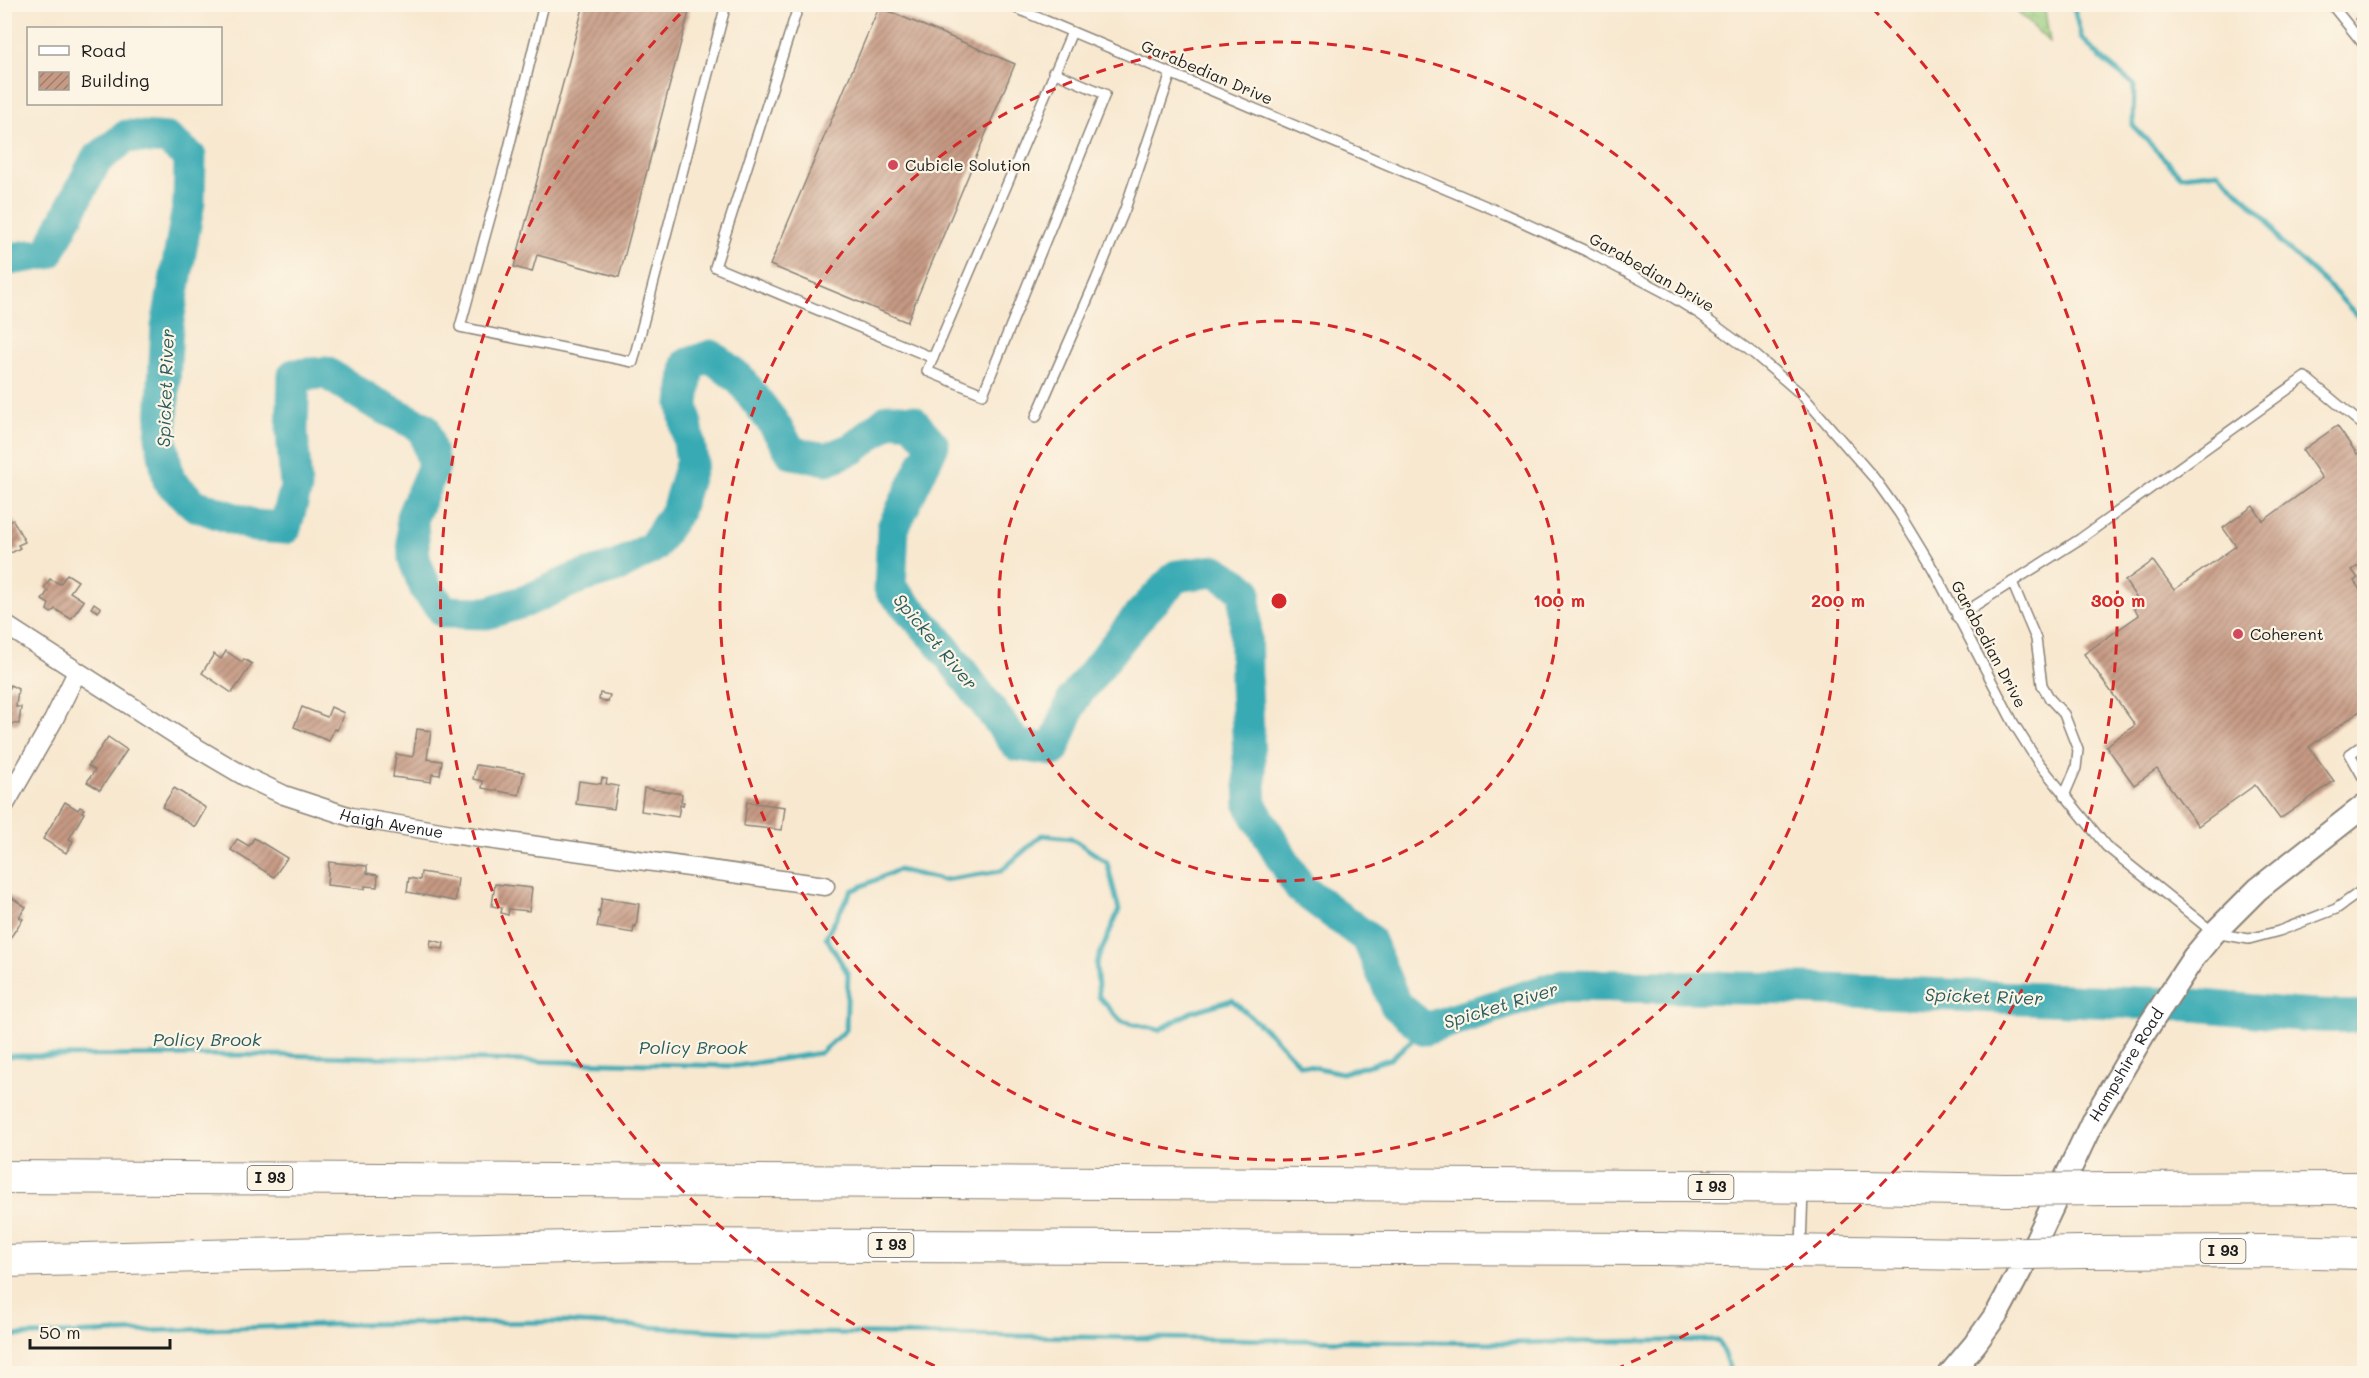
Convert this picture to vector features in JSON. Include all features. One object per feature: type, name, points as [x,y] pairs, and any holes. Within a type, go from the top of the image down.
[{"type":"highway","name":"I 93","points":[[4,1177],[2005,1190],[2364,1188]]},
{"type":"highway","name":"I 93","points":[[4,1261],[660,1245],[1308,1246],[1973,1254],[2265,1251],[2364,1253]]},
{"type":"street","name":"Haigh Avenue","points":[[4,624],[246,777],[284,795],[351,817],[452,834],[825,886]]},
{"type":"street","points":[[4,806],[53,722],[77,672]]},
{"type":"street","name":"Hampshire Road","points":[[1950,1374],[1998,1312],[2036,1241],[2094,1118],[2152,1021],[2194,957],[2214,933],[2258,889],[2364,806]]},
{"type":"lane","points":[[544,4],[507,160],[460,327],[633,362],[726,4]]},
{"type":"lane","points":[[799,4],[715,267],[933,358]]},
{"type":"lane","name":"Garabedian Drive","points":[[1006,4],[1586,251],[1701,315],[1753,353],[1802,395],[1846,444],[1899,513],[1933,569],[2014,724],[2038,762],[2064,796],[2106,846],[2214,933]]},
{"type":"lane","points":[[2331,4],[2364,45]]},
{"type":"lane","points":[[1053,72],[1105,94],[983,394],[927,371],[1053,72],[1072,32]]},
{"type":"lane","points":[[1036,417],[1125,209],[1171,73]]},
{"type":"lane","points":[[1957,617],[2080,539],[2305,377],[2364,426]]},
{"type":"lane","points":[[2012,582],[2036,639],[2042,685],[2050,699],[2064,714],[2078,750],[2076,768],[2064,796]]},
{"type":"lane","points":[[2364,744],[2350,754],[2364,778]]},
{"type":"lane","points":[[2214,933],[2249,939],[2279,931],[2336,909],[2364,889]]},
{"type":"lane","points":[[1801,1252],[1803,1187]]},
{"type":"green space","points":[[2011,5],[2044,5],[2050,43]]},
{"type":"building","points":[[584,4],[691,4],[619,277],[537,255],[532,272],[514,267]]},
{"type":"building","name":"Cubicle Solution","points":[[879,7],[1015,64],[907,322],[770,265]]},
{"type":"building","points":[[2364,11],[2364,29],[2355,19]]},
{"type":"building","name":"Coherent","points":[[2337,426],[2357,454],[2364,449],[2364,562],[2352,570],[2358,578],[2354,581],[2364,596],[2364,708],[2309,747],[2334,781],[2280,819],[2255,785],[2198,826],[2157,769],[2134,785],[2106,746],[2135,725],[2084,654],[2139,615],[2133,608],[2140,603],[2125,581],[2153,561],[2174,590],[2236,546],[2223,528],[2253,506],[2263,521],[2322,478],[2303,450]]},
{"type":"building","points":[[13,520],[25,542],[18,545],[20,548],[13,552],[4,553],[4,524]]},
{"type":"building","points":[[67,574],[78,581],[70,592],[84,601],[71,619],[55,609],[51,613],[47,610],[49,604],[42,600],[48,591],[44,588],[50,579],[60,584]]},
{"type":"building","points":[[94,603],[101,608],[98,612],[91,608]]},
{"type":"building","points":[[226,651],[242,662],[244,659],[252,664],[232,693],[202,673],[214,654],[221,659]]},
{"type":"building","points":[[10,685],[18,689],[16,707],[21,707],[19,724],[4,723],[4,688],[10,688]]},
{"type":"building","points":[[600,693],[610,695],[608,702],[599,700]]},
{"type":"building","points":[[302,707],[327,717],[331,707],[344,713],[337,730],[334,729],[329,741],[294,727]]},
{"type":"building","points":[[417,729],[431,731],[427,759],[442,761],[440,775],[432,774],[431,782],[393,777],[396,754],[413,757]]},
{"type":"building","points":[[108,737],[127,750],[100,790],[87,782],[95,770],[88,766]]},
{"type":"building","points":[[476,765],[524,772],[519,795],[482,788],[483,781],[473,779]]},
{"type":"building","points":[[602,778],[607,779],[606,784],[618,786],[614,809],[576,804],[579,781],[601,784]]},
{"type":"building","points":[[174,788],[206,808],[195,827],[162,807]]},
{"type":"building","points":[[644,788],[682,794],[681,802],[684,802],[683,806],[680,805],[678,817],[641,811]]},
{"type":"building","points":[[65,802],[78,810],[80,807],[84,809],[69,839],[73,841],[66,853],[43,839]]},
{"type":"building","points":[[747,802],[785,807],[782,830],[744,826]]},
{"type":"building","points":[[254,838],[287,858],[274,877],[231,850],[237,839],[249,846]]},
{"type":"building","points":[[329,862],[367,866],[367,873],[378,875],[377,887],[365,886],[365,889],[327,885]]},
{"type":"building","points":[[421,872],[458,878],[455,901],[407,892],[409,878],[420,880]]},
{"type":"building","points":[[495,884],[532,888],[529,911],[509,909],[508,915],[501,913],[502,908],[492,906]]},
{"type":"building","points":[[6,894],[26,907],[19,917],[23,919],[8,941],[4,939]]},
{"type":"building","points":[[602,898],[639,904],[633,933],[597,927],[600,913],[598,910],[600,910]]},
{"type":"building","points":[[431,940],[444,943],[443,949],[430,947]]},
{"type":"waterway","points":[[2073,4],[2081,37],[2102,59],[2134,85],[2133,126],[2181,176],[2218,172],[2268,220],[2280,242],[2332,289],[2364,323]]},
{"type":"waterway","name":"Spicket River","points":[[4,260],[48,253],[96,160],[127,136],[167,139],[190,157],[189,202],[167,327],[161,438],[169,481],[195,505],[255,526],[285,528],[296,488],[292,431],[294,375],[326,373],[373,402],[424,428],[434,466],[412,517],[414,559],[426,589],[445,612],[487,613],[526,601],[575,579],[618,566],[653,547],[677,511],[692,461],[683,404],[688,364],[711,356],[740,379],[772,421],[792,453],[827,459],[854,448],[889,419],[912,421],[933,445],[893,528],[890,588],[936,638],[1017,745],[1053,750],[1073,699],[1137,618],[1177,576],[1215,571],[1245,590],[1251,806],[1300,888],[1368,939],[1396,1005],[1425,1029],[1563,985],[1802,989],[2168,1003],[2308,1016],[2364,1016]]},
{"type":"waterway","name":"Policy Brook","points":[[4,1056],[276,1055],[736,1066],[820,1053],[846,1030],[848,974],[826,937],[851,891],[898,870],[943,880],[1001,871],[1042,835],[1071,838],[1107,862],[1119,910],[1096,964],[1099,997],[1121,1021],[1159,1030],[1191,1012],[1232,1000],[1274,1037],[1299,1064],[1342,1073],[1390,1059],[1425,1029]]},
{"type":"waterway","points":[[4,1336],[356,1324],[563,1322],[739,1332],[1504,1343],[1718,1340],[1732,1374]]},
{"type":"place","name":"Cubicle Solution","points":[[893,165]]},
{"type":"place","name":"Coherent","points":[[2238,634]]}]
